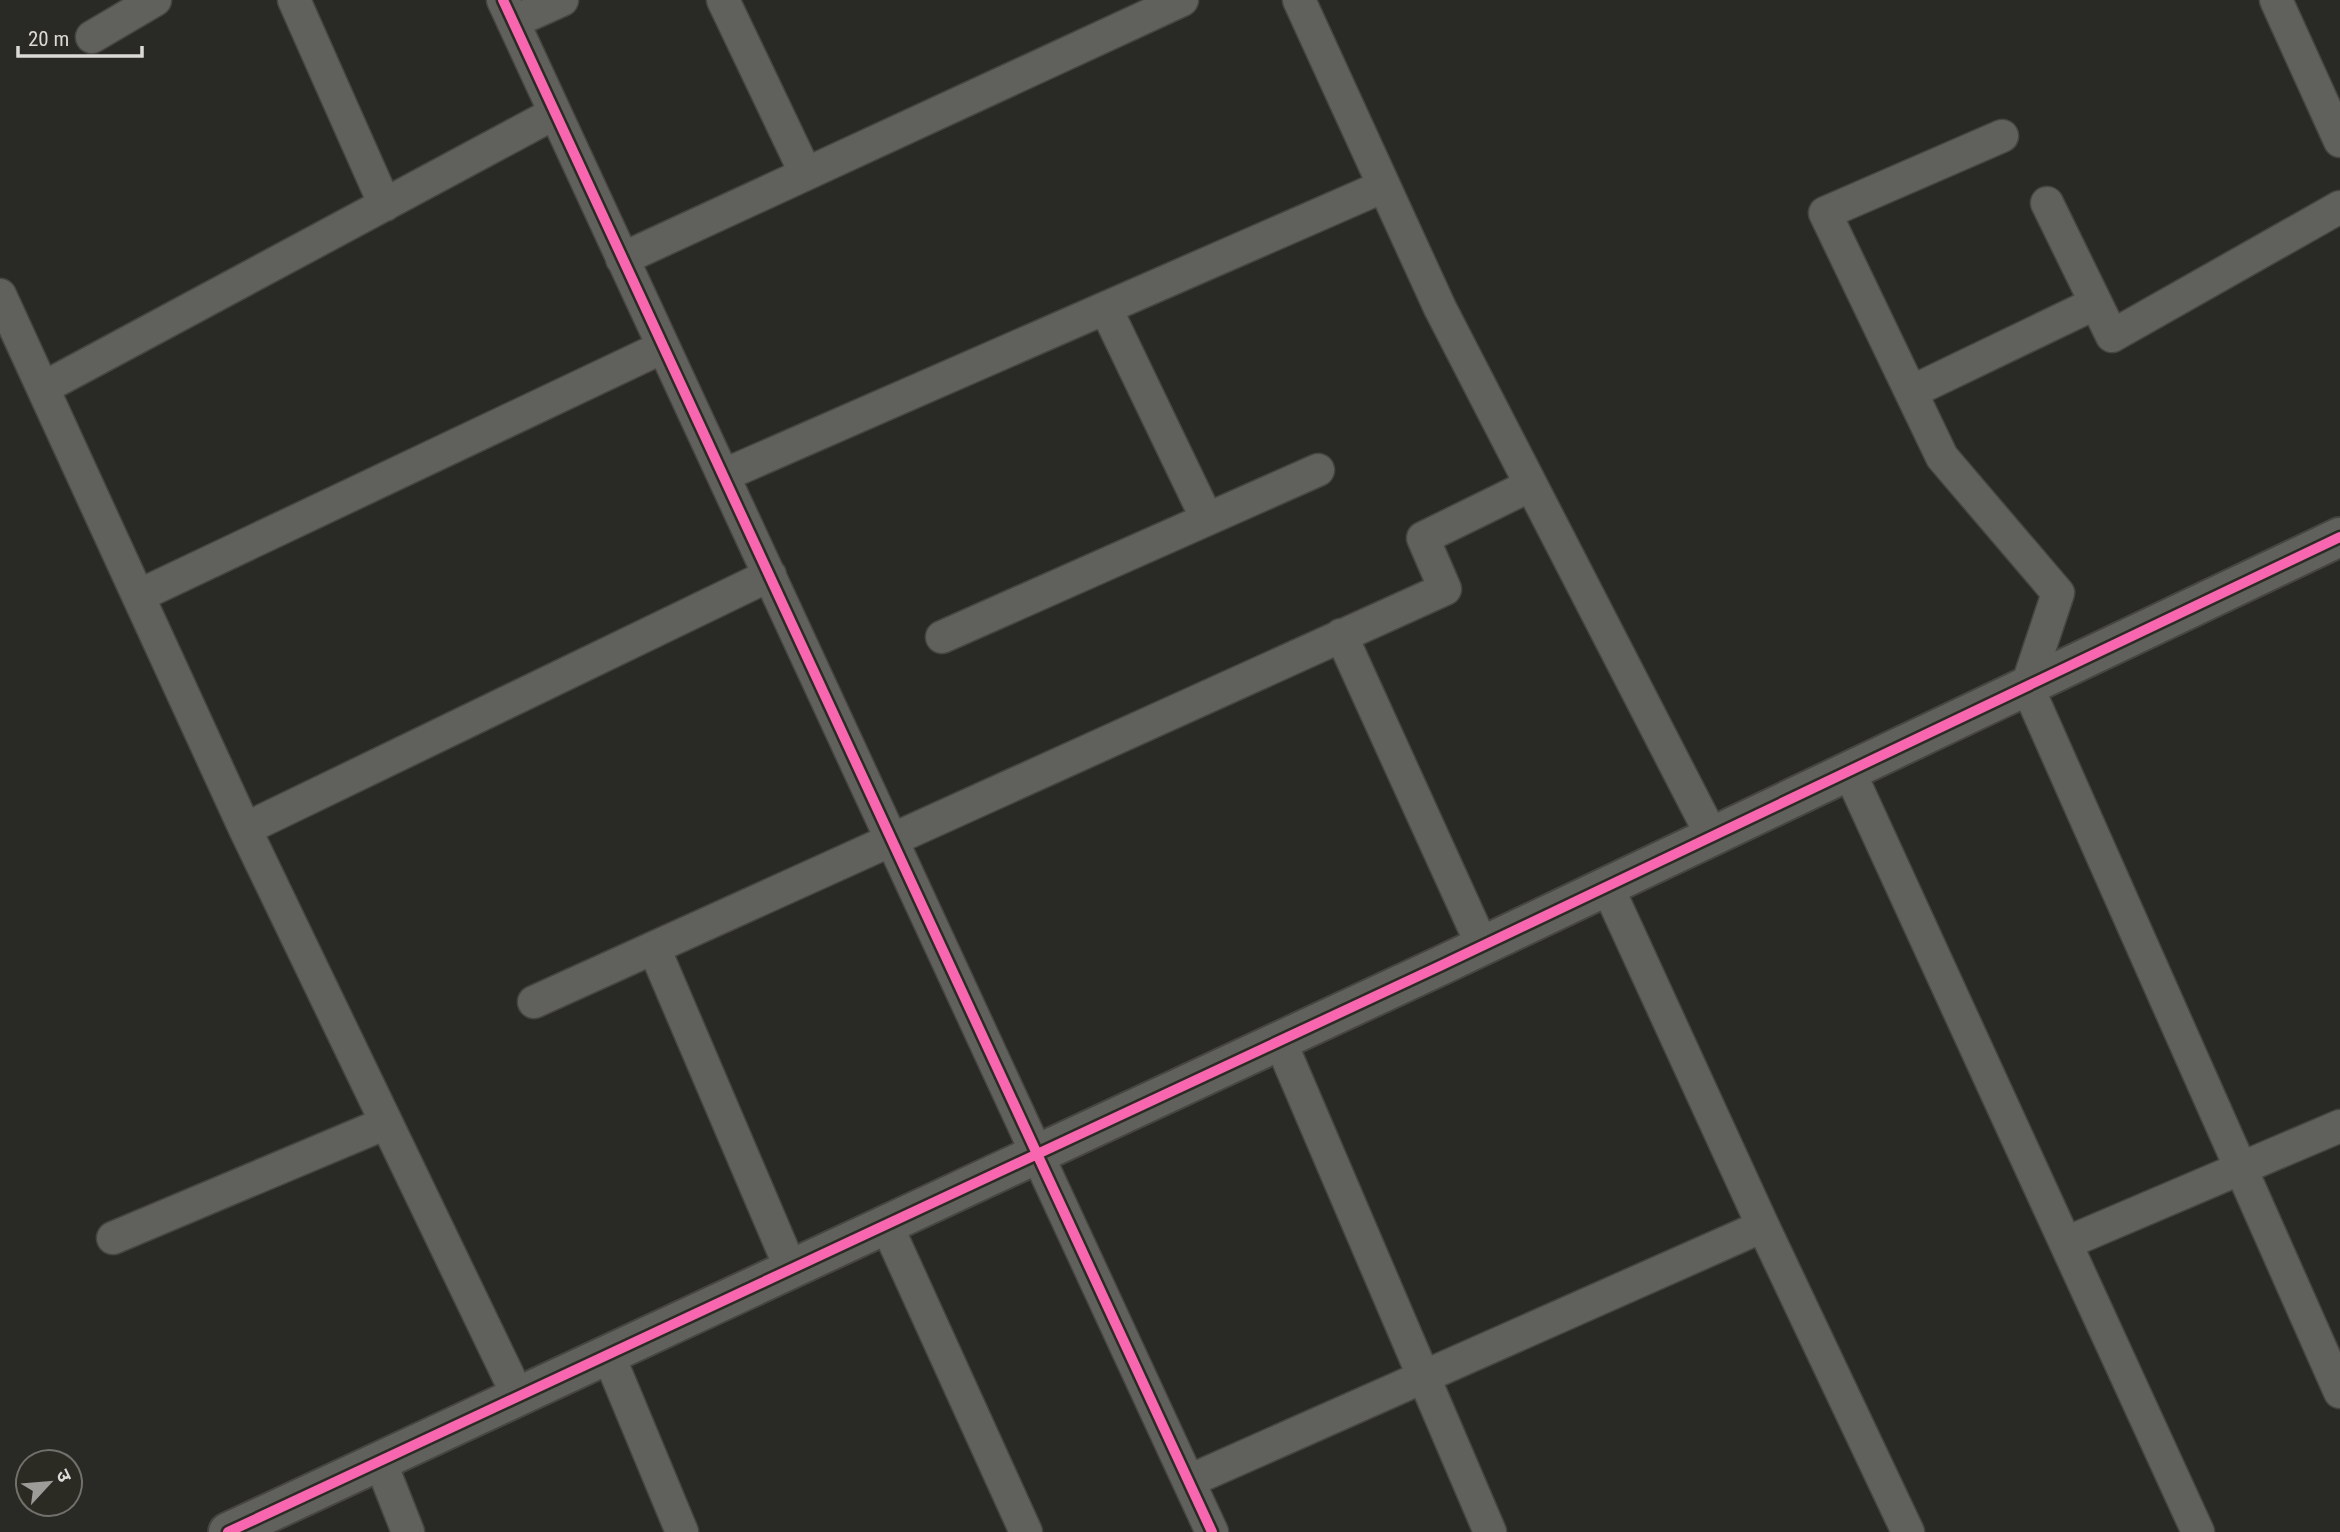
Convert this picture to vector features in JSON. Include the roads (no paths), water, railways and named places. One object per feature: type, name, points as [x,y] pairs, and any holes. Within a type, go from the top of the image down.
[{"type":"street","points":[[93,37],[155,0]]},
{"type":"street","points":[[294,0],[385,205]]},
{"type":"street","points":[[562,0],[508,11],[1213,1532]]},
{"type":"street","points":[[723,0],[806,174]]},
{"type":"street","points":[[622,259],[1182,0]]},
{"type":"street","points":[[1298,0],[1440,308],[1712,836]]},
{"type":"street","points":[[2276,0],[2340,141]]},
{"type":"street","points":[[43,388],[555,113]]},
{"type":"street","points":[[2002,136],[1825,213],[1942,457],[2058,593],[2026,686],[2340,1392]]},
{"type":"street","points":[[724,475],[1384,187]]},
{"type":"street","points":[[2047,203],[2112,336],[2340,207]]},
{"type":"street","points":[[0,295],[244,828],[518,1396]]},
{"type":"street","points":[[1911,392],[2096,303]]},
{"type":"street","points":[[1105,309],[1207,519]]},
{"type":"street","points":[[138,596],[663,347]]},
{"type":"street","points":[[942,637],[1318,470]]},
{"type":"street","points":[[534,1002],[1445,589],[1423,538],[1531,485]]},
{"type":"street","points":[[228,1532],[1280,1041],[2340,537]]},
{"type":"street","points":[[244,828],[770,575]]},
{"type":"street","points":[[1341,635],[1482,945]]},
{"type":"street","points":[[1849,771],[2198,1532]]},
{"type":"street","points":[[1606,886],[1908,1532]]},
{"type":"street","points":[[653,948],[791,1269]]},
{"type":"street","points":[[1280,1041],[1490,1532]]},
{"type":"street","points":[[113,1238],[386,1123]]},
{"type":"street","points":[[2066,1242],[2340,1126]]},
{"type":"street","points":[[886,1224],[1026,1532]]},
{"type":"street","points":[[1189,1481],[1763,1226]]},
{"type":"street","points":[[608,1354],[682,1532]]},
{"type":"street","points":[[380,1461],[408,1532]]}]
